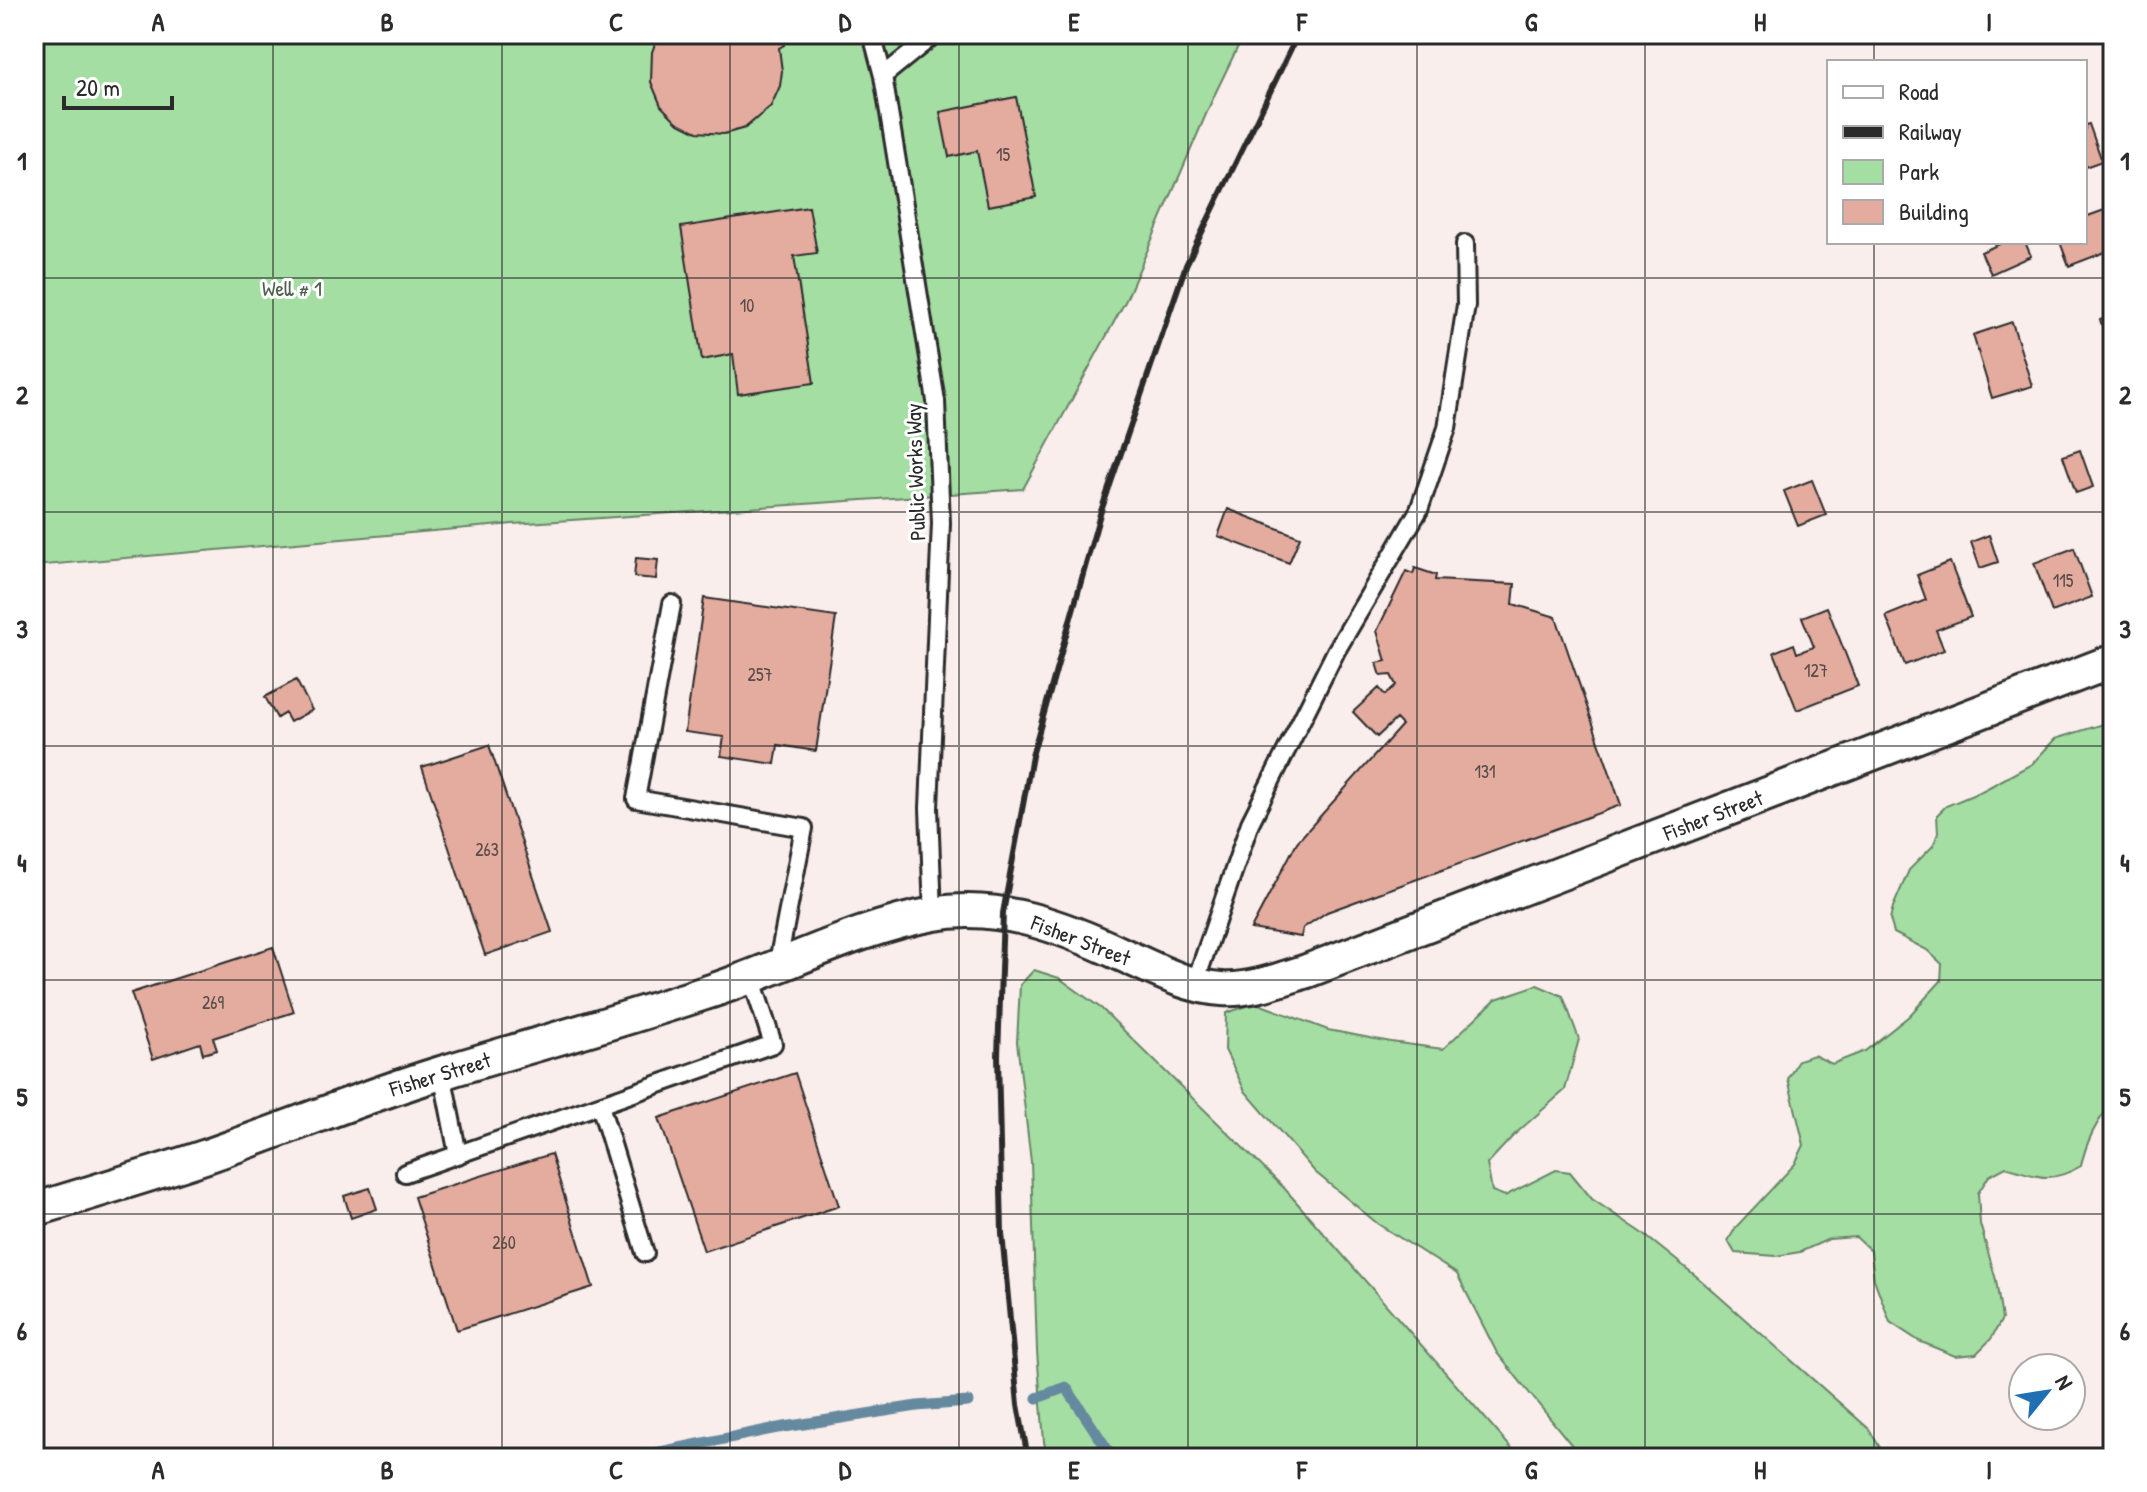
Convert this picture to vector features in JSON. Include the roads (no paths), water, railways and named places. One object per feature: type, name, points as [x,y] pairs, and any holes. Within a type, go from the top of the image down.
[{"type":"street","name":"Fisher Street","points":[[34,1210],[206,1156],[331,1109],[554,1041],[764,972],[875,930],[933,914],[963,911],[1003,913],[1086,937],[1161,972],[1195,983],[1223,990],[1263,985],[1307,971],[2113,661]]},
{"type":"lane","name":"Public Works Way","points":[[872,34],[883,76],[936,401],[941,523],[929,808],[933,914]]},
{"type":"lane","points":[[883,76],[935,34]]},
{"type":"lane","points":[[1195,983],[1250,823],[1336,651],[1419,510],[1447,428],[1466,305],[1465,244]]},
{"type":"lane","points":[[405,1173],[773,1044],[764,972],[804,828],[636,799],[672,604]]},
{"type":"lane","points":[[442,1073],[458,1155]]},
{"type":"lane","points":[[600,1105],[645,1253]]},
{"type":"waterway","points":[[1037,1398],[1066,1387],[1113,1458]]},
{"type":"waterway","points":[[631,1458],[772,1429],[917,1406],[968,1402]]},
{"type":"railway","points":[[1028,1458],[1018,1405],[1002,1233],[998,1056],[1003,913],[1032,756],[1100,514],[1186,265],[1298,34]]},
{"type":"park label","name":"Well # 1","points":[[292,288]]}]
